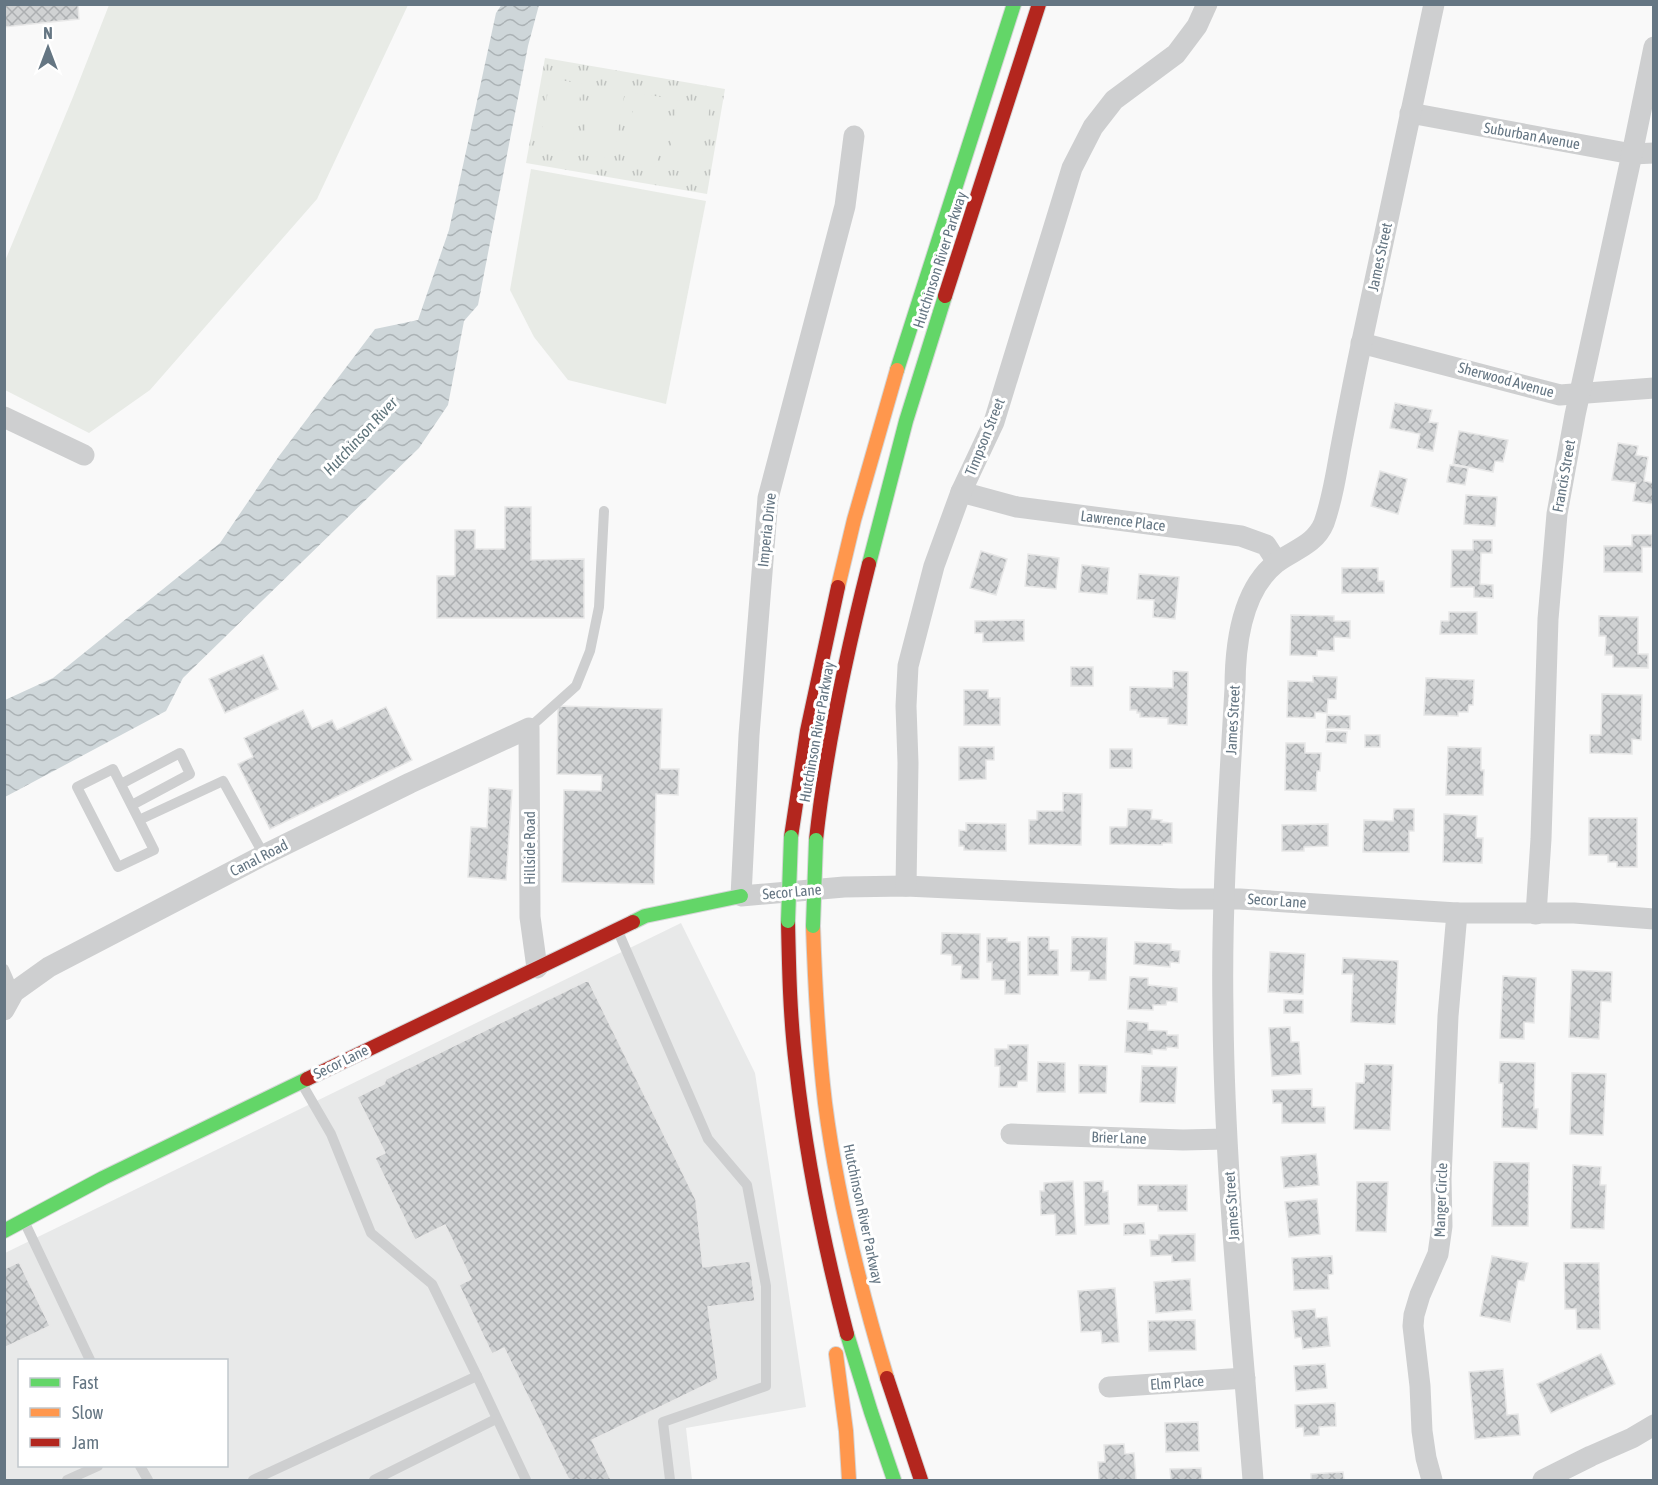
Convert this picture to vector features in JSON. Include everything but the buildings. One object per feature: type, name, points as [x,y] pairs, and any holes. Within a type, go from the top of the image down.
[{"type":"main road","name":"Hutchinson River Parkway","points":[[894,1480],[859,1374],[831,1272],[809,1167],[791,1030],[788,921],[791,837],[810,715],[837,592],[868,469],[911,321],[1014,4]]},
{"type":"main road","name":"Hutchinson River Parkway","points":[[921,1480],[881,1363],[855,1262],[829,1131],[815,995],[813,926],[816,840],[828,747],[838,694],[873,544],[899,447],[940,311],[1039,4]]},
{"type":"main road","name":"Secor Lane","points":[[4,1231],[103,1178],[645,916],[741,896]]},
{"type":"main road","points":[[831,1272],[835,1349],[846,1431],[849,1480]]},
{"type":"street","name":"Timpson Street","points":[[906,886],[908,666],[934,566],[961,492],[994,423],[1072,168],[1093,127],[1114,100],[1176,54],[1197,26],[1207,4]]},
{"type":"street","name":"James Street","points":[[1253,1480],[1226,1139],[1223,1011],[1223,899],[1235,656],[1243,617],[1258,585],[1277,562],[1313,540],[1323,526],[1332,493],[1361,343],[1434,4]]},
{"type":"street","name":"Francis Street","points":[[1536,914],[1552,558],[1557,514],[1580,394],[1643,154],[1653,47]]},
{"type":"street","name":"Suburban Avenue","points":[[1410,113],[1643,154]]},
{"type":"street","name":"Imperia Drive","points":[[741,896],[749,735],[768,498],[844,206],[854,136]]},
{"type":"street","name":"Sherwood Avenue","points":[[1361,343],[1560,395],[1653,388]]},
{"type":"street","points":[[4,417],[84,455]]},
{"type":"street","name":"Lawrence Place","points":[[961,492],[1017,507],[1241,536],[1266,545],[1277,562]]},
{"type":"street","name":"Canal Road","points":[[9,1001],[49,967],[264,855],[410,783],[529,728]]},
{"type":"street","name":"Hillside Road","points":[[529,728],[530,917],[537,968]]},
{"type":"street","name":"Secor Lane","points":[[741,896],[844,887],[906,886],[1223,899],[1457,913],[1574,913],[1653,919]]},
{"type":"street","name":"Manger Circle","points":[[1432,1480],[1422,1431],[1420,1386],[1413,1326],[1420,1295],[1438,1254],[1442,1226],[1448,1016],[1457,913]]},
{"type":"street","name":"Brier Lane","points":[[1011,1134],[1183,1140],[1226,1139]]},
{"type":"street","name":"Elm Place","points":[[1109,1388],[1245,1378]]},
{"type":"street","points":[[1543,1480],[1632,1438],[1653,1425]]},
{"type":"lane","points":[[529,728],[576,686],[590,651],[599,607],[604,511]]},
{"type":"lane","points":[[121,784],[180,753],[190,774],[132,805]]},
{"type":"lane","points":[[113,769],[121,784],[154,850],[118,867],[77,787],[113,769]]},
{"type":"lane","points":[[139,819],[223,781],[264,855]]},
{"type":"lane","points":[[617,929],[708,1139],[747,1185],[766,1286],[766,1386],[663,1422],[670,1480]]},
{"type":"lane","points":[[4,969],[9,1001]]},
{"type":"lane","points":[[301,1081],[331,1134],[371,1233],[432,1284],[526,1480]]},
{"type":"lane","points":[[24,1220],[90,1359]]},
{"type":"lane","points":[[253,1480],[477,1376]]},
{"type":"lane","points":[[374,1480],[496,1419]]},
{"type":"lane","points":[[67,1480],[96,1467]]},
{"type":"shaded area","points":[[681,923],[755,1073],[806,1407],[686,1428],[692,1480],[5,1480],[5,1253]]},
{"type":"green space","points":[[109,5],[408,5],[317,199],[150,390],[89,433],[5,390],[5,261]]},
{"type":"green space","points":[[545,58],[725,89],[707,194],[526,163]]},
{"type":"green space","points":[[550,78],[582,84],[571,152],[539,147]]},
{"type":"green space","points":[[593,85],[625,91],[613,159],[581,154]]},
{"type":"green space","points":[[636,93],[668,98],[656,167],[624,161]]},
{"type":"green space","points":[[678,100],[710,105],[699,174],[667,169]]},
{"type":"green space","points":[[531,169],[706,201],[666,404],[568,380],[534,337],[510,290]]},
{"type":"water","name":"Hutchinson River","points":[[502,4],[539,5],[528,46],[478,305],[464,321],[448,405],[419,448],[183,678],[166,711],[5,797],[5,700],[53,678],[220,543],[279,456],[375,329],[418,320],[449,230],[496,13]]},
{"type":"traffic: fast","points":[[897,370],[1014,4]]},
{"type":"traffic: fast","points":[[869,564],[906,421],[945,296]]},
{"type":"traffic: fast","points":[[788,921],[791,837]]},
{"type":"traffic: fast","points":[[813,926],[816,840]]},
{"type":"traffic: fast","points":[[633,922],[645,916],[741,896]]},
{"type":"traffic: fast","points":[[4,1231],[103,1178],[307,1079]]},
{"type":"traffic: fast","points":[[847,1334],[894,1480]]},
{"type":"traffic: slow","points":[[838,587],[854,520],[897,370]]},
{"type":"traffic: slow","points":[[813,926],[819,1037],[830,1138],[850,1242],[887,1378]]},
{"type":"traffic: slow","points":[[836,1354],[846,1431],[849,1480]]},
{"type":"traffic: jam","points":[[945,296],[1039,4]]},
{"type":"traffic: jam","points":[[816,840],[825,770],[838,701],[869,564]]},
{"type":"traffic: jam","points":[[791,837],[807,731],[838,587]]},
{"type":"traffic: jam","points":[[788,921],[792,1030],[800,1100],[823,1235],[847,1334]]},
{"type":"traffic: jam","points":[[307,1079],[633,922]]},
{"type":"traffic: jam","points":[[887,1378],[921,1480]]}]
